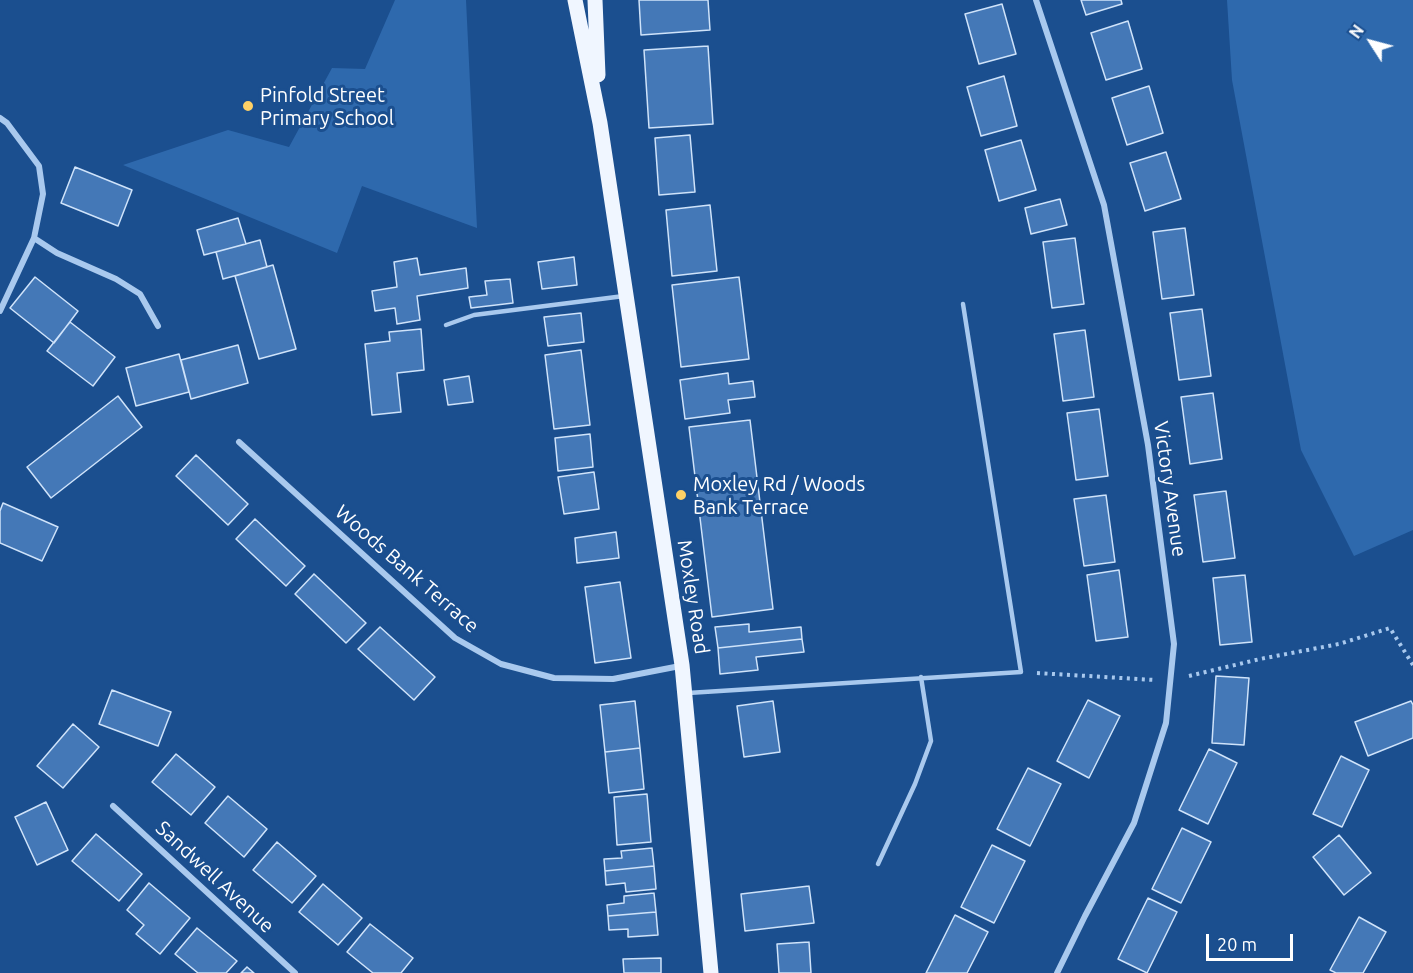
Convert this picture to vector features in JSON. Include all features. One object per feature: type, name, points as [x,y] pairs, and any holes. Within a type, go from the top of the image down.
[{"type":"main road","name":"Moxley Road","points":[[575,0],[600,123],[686,693],[711,973]]},
{"type":"main road","name":"Moxley Road","points":[[595,0],[600,123]]},
{"type":"street","name":"Victory Avenue","points":[[1036,0],[1104,205],[1148,445],[1174,644],[1166,723],[1134,823],[1057,973]]},
{"type":"street","points":[[0,118],[7,123],[39,166],[43,194],[34,238],[0,311]]},
{"type":"street","points":[[34,238],[57,253],[116,279],[140,294],[158,326]]},
{"type":"street","name":"Woods Bank Terrace","points":[[239,442],[455,638],[501,664],[554,678],[601,679],[613,679],[682,665]]},
{"type":"street","name":"Sandwell Avenue","points":[[113,806],[295,973]]},
{"type":"lane","points":[[446,325],[474,315],[626,295]]},
{"type":"lane","points":[[686,693],[1021,672],[963,303]]},
{"type":"lane","points":[[878,864],[915,784],[931,741],[921,677]]},
{"type":"path","points":[[1021,672],[1170,681],[1260,659],[1339,644],[1390,628],[1413,665]]},
{"type":"shaded area","points":[[395,0],[466,0],[477,228],[362,186],[337,253],[123,165],[228,130],[289,147],[332,68],[365,69]]},
{"type":"shaded area","points":[[1227,0],[1413,0],[1413,530],[1354,556],[1301,450],[1232,80]]},
{"type":"building","points":[[639,0],[708,0],[710,30],[641,35]]},
{"type":"building","points":[[1081,0],[1121,0],[1122,4],[1086,15]]},
{"type":"building","points":[[1002,4],[1016,54],[979,64],[965,14]]},
{"type":"building","points":[[1128,21],[1142,69],[1106,80],[1091,33]]},
{"type":"building","points":[[708,46],[713,124],[649,128],[644,50]]},
{"type":"building","points":[[1004,76],[1017,126],[981,136],[967,87]]},
{"type":"building","points":[[1149,86],[1163,133],[1127,145],[1112,98]]},
{"type":"building","points":[[690,135],[695,192],[659,195],[655,138]]},
{"type":"building","points":[[1021,140],[1036,190],[999,201],[985,150]]},
{"type":"building","points":[[1166,152],[1181,199],[1145,211],[1130,163]]},
{"type":"building","points":[[75,167],[132,190],[118,226],[61,203]]},
{"type":"building","points":[[1060,199],[1067,225],[1031,234],[1025,208]]},
{"type":"building","points":[[710,205],[717,271],[672,276],[666,210]]},
{"type":"building","points":[[238,218],[246,244],[204,255],[197,230]]},
{"type":"building","points":[[1185,228],[1194,295],[1162,299],[1153,232]]},
{"type":"building","points":[[1075,238],[1084,304],[1052,308],[1043,242]]},
{"type":"building","points":[[260,240],[267,267],[223,279],[216,252]]},
{"type":"building","points":[[574,257],[577,285],[542,289],[538,262]]},
{"type":"building","points":[[417,258],[420,275],[466,268],[468,288],[417,296],[420,320],[397,324],[395,308],[375,311],[372,291],[397,287],[394,262]]},
{"type":"building","points":[[273,265],[296,349],[259,359],[235,276]]},
{"type":"building","points":[[35,277],[78,311],[54,343],[10,308]]},
{"type":"building","points":[[739,277],[749,359],[681,367],[672,285]]},
{"type":"building","points":[[510,279],[513,303],[471,308],[469,297],[487,295],[485,281]]},
{"type":"building","points":[[1202,309],[1211,376],[1179,380],[1170,313]]},
{"type":"building","points":[[581,313],[584,342],[548,346],[544,317]]},
{"type":"building","points":[[70,322],[115,357],[93,386],[47,351]]},
{"type":"building","points":[[421,329],[424,370],[397,373],[401,412],[372,415],[365,344],[390,341],[389,332]]},
{"type":"building","points":[[1085,330],[1094,397],[1063,401],[1054,334]]},
{"type":"building","points":[[238,345],[248,383],[191,399],[181,360]]},
{"type":"building","points":[[581,350],[590,425],[554,429],[545,355]]},
{"type":"building","points":[[179,354],[189,392],[136,406],[126,368]]},
{"type":"building","points":[[728,373],[729,384],[753,381],[755,397],[728,400],[730,413],[685,419],[680,380]]},
{"type":"building","points":[[469,376],[473,402],[448,405],[444,380]]},
{"type":"building","points":[[1213,393],[1222,459],[1190,464],[1181,397]]},
{"type":"building","points":[[118,396],[142,427],[51,498],[27,467]]},
{"type":"building","points":[[1099,409],[1108,476],[1076,480],[1067,413]]},
{"type":"building","points":[[750,420],[773,609],[712,617],[689,427]]},
{"type":"building","points":[[590,434],[593,467],[558,471],[555,438]]},
{"type":"building","points":[[196,455],[248,504],[228,525],[176,476]]},
{"type":"building","points":[[594,472],[599,509],[564,514],[558,477]]},
{"type":"building","points":[[1226,491],[1235,558],[1203,562],[1194,495]]},
{"type":"building","points":[[1106,495],[1115,562],[1084,566],[1074,499]]},
{"type":"building","points":[[3,503],[58,527],[42,561],[0,543],[0,511]]},
{"type":"building","points":[[255,519],[305,566],[286,586],[236,539]]},
{"type":"building","points":[[616,532],[619,558],[577,563],[575,538]]},
{"type":"building","points":[[1119,570],[1128,637],[1096,641],[1087,575]]},
{"type":"building","points":[[314,574],[366,623],[346,643],[295,594]]},
{"type":"building","points":[[1245,575],[1252,642],[1220,645],[1213,578]]},
{"type":"building","points":[[620,582],[631,658],[595,663],[585,587]]},
{"type":"building","points":[[749,624],[749,632],[801,627],[802,639],[718,648],[715,627]]},
{"type":"building","points":[[380,627],[435,677],[414,700],[358,649]]},
{"type":"building","points":[[802,639],[804,652],[756,657],[758,670],[720,674],[718,648]]},
{"type":"building","points":[[1216,676],[1249,678],[1244,745],[1212,743]]},
{"type":"building","points":[[112,690],[171,712],[158,746],[99,724]]},
{"type":"building","points":[[1088,700],[1120,716],[1089,778],[1057,761]]},
{"type":"building","points":[[635,701],[640,748],[605,752],[600,705]]},
{"type":"building","points":[[773,701],[780,752],[744,757],[737,706]]},
{"type":"building","points":[[1411,701],[1413,738],[1368,756],[1355,722]]},
{"type":"building","points":[[73,724],[99,747],[63,788],[37,766]]},
{"type":"building","points":[[640,748],[644,789],[609,793],[605,752]]},
{"type":"building","points":[[1209,749],[1237,763],[1208,824],[1179,810]]},
{"type":"building","points":[[176,754],[215,787],[191,815],[152,782]]},
{"type":"building","points":[[1341,756],[1369,770],[1342,827],[1313,814]]},
{"type":"building","points":[[1028,768],[1061,784],[1030,846],[997,829]]},
{"type":"building","points":[[647,794],[651,842],[617,845],[614,797]]},
{"type":"building","points":[[228,796],[267,829],[244,857],[205,823]]},
{"type":"building","points":[[46,802],[68,850],[37,865],[15,817]]},
{"type":"building","points":[[1182,828],[1211,842],[1181,903],[1152,889]]},
{"type":"building","points":[[96,834],[142,874],[119,901],[72,861]]},
{"type":"building","points":[[1339,835],[1371,873],[1344,895],[1313,857]]},
{"type":"building","points":[[277,842],[316,876],[292,903],[253,870]]},
{"type":"building","points":[[992,845],[1025,861],[994,923],[961,907]]},
{"type":"building","points":[[652,848],[654,866],[605,871],[604,859],[622,858],[621,851]]},
{"type":"building","points":[[654,866],[656,889],[626,892],[625,883],[606,885],[605,871]]},
{"type":"building","points":[[149,883],[190,918],[160,954],[136,934],[144,925],[127,910]]},
{"type":"building","points":[[323,884],[362,918],[338,945],[299,912]]},
{"type":"building","points":[[809,886],[814,923],[745,931],[741,894]]},
{"type":"building","points":[[654,893],[656,912],[608,916],[607,905],[624,903],[624,896]]},
{"type":"building","points":[[1148,898],[1177,912],[1147,973],[1118,959]]},
{"type":"building","points":[[656,912],[658,935],[628,937],[628,929],[609,930],[608,916]]},
{"type":"building","points":[[955,915],[988,932],[967,973],[926,973]]},
{"type":"building","points":[[1359,917],[1386,932],[1363,973],[1336,973],[1330,970]]},
{"type":"building","points":[[370,924],[413,958],[401,973],[373,973],[347,952]]},
{"type":"building","points":[[197,928],[237,961],[226,973],[198,973],[175,954]]},
{"type":"building","points":[[809,942],[811,973],[779,973],[777,944]]},
{"type":"building","points":[[661,958],[661,973],[624,973],[623,959]]},
{"type":"building","points":[[247,967],[254,973],[241,973]]},
{"type":"place","name":"Pinfold Street Primary School","points":[[248,106]]},
{"type":"place","name":"Moxley Rd / Woods Bank Terrace","points":[[681,495]]}]
